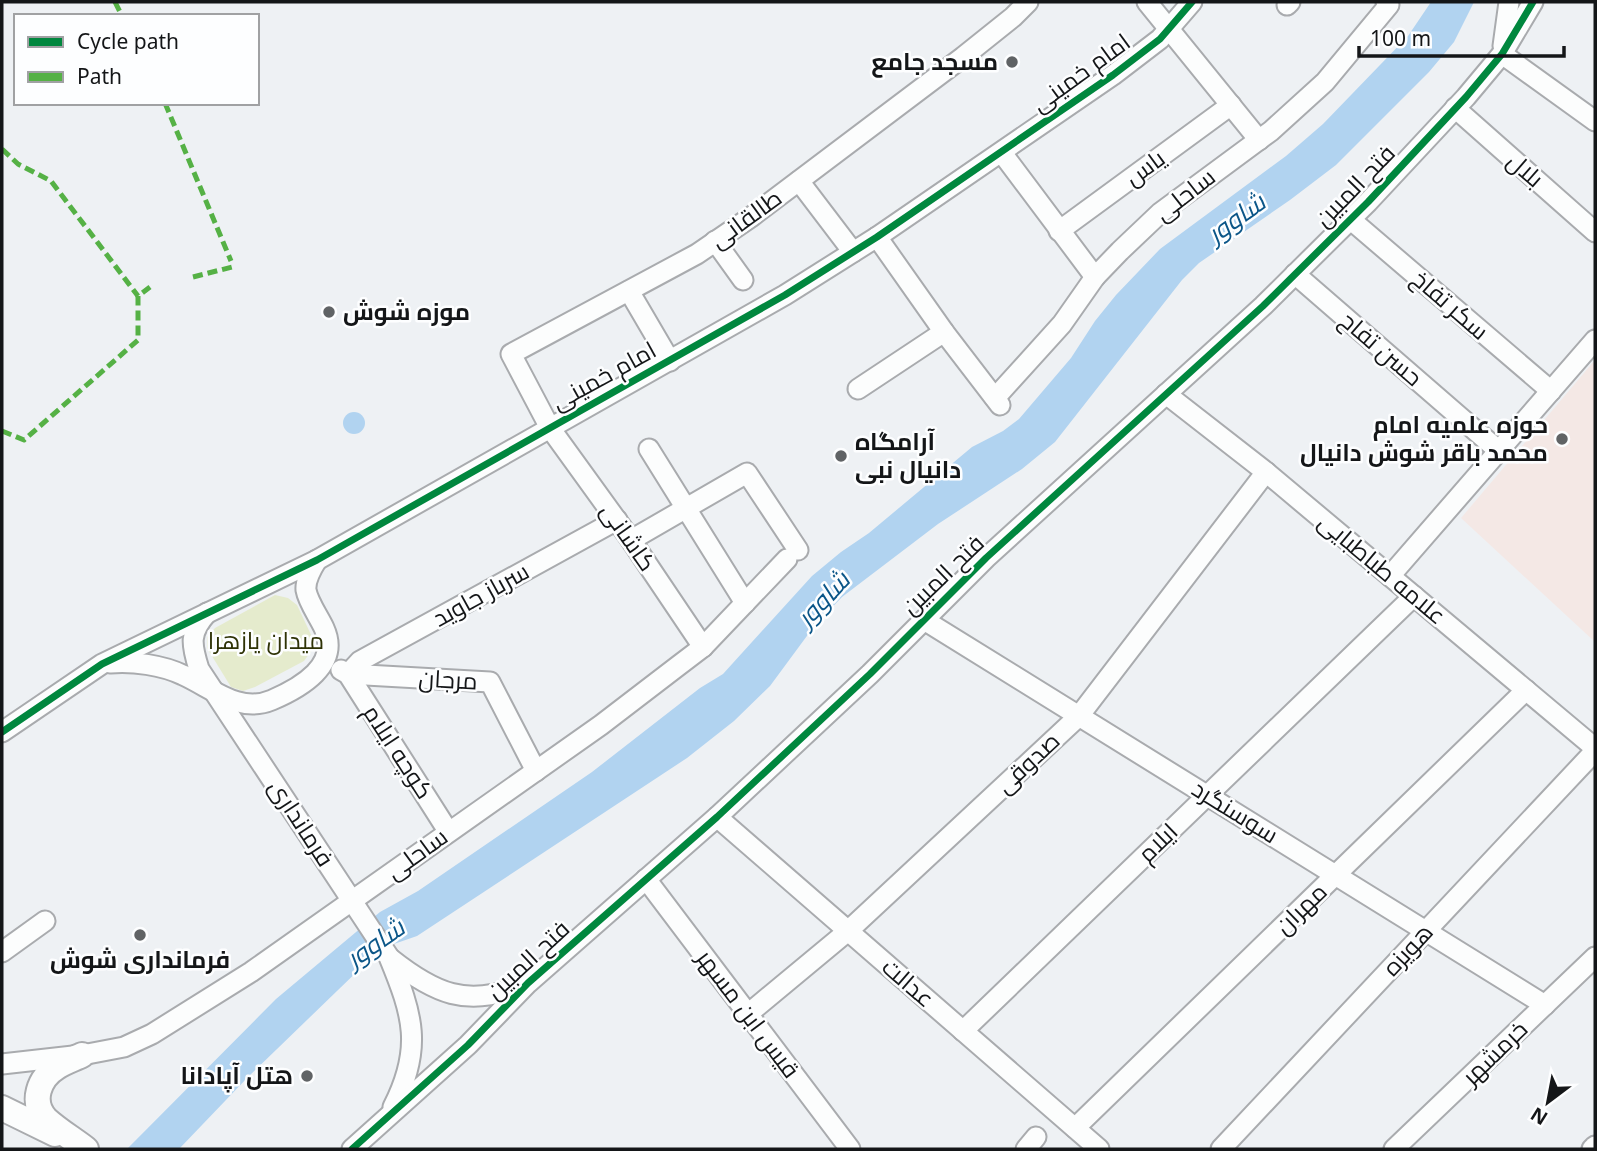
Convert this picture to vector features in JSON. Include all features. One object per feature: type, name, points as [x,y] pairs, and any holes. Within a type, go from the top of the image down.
[{"type":"main road","points":[[82,1055],[55,1068],[42,1082],[37,1094],[38,1107],[44,1117],[86,1149]]},
{"type":"main road","points":[[2,1108],[86,1149]]},
{"type":"street","name":"طالقانی","points":[[550,428],[511,354],[716,241],[963,57],[1028,2]]},
{"type":"street","points":[[1147,2],[1259,139]]},
{"type":"street","name":"امام خمینی","points":[[2,732],[102,664],[317,560],[785,295],[877,237],[1114,75],[1160,39],[1192,2]]},
{"type":"street","points":[[1509,2],[1502,54],[1595,121]]},
{"type":"street","name":"فتح المبین","points":[[352,1149],[468,1045],[528,983],[716,817],[870,674],[986,558],[1295,274],[1455,108],[1502,54],[1533,2]]},
{"type":"street","name":"ساحلی","points":[[944,332],[998,402],[1062,324],[1096,277],[1160,214],[1259,139],[1325,82],[1387,4]]},
{"type":"street","name":"یاس","points":[[1059,231],[1231,105]]},
{"type":"street","name":"بلال","points":[[1455,108],[1595,232]]},
{"type":"street","points":[[1002,153],[1096,277]]},
{"type":"street","points":[[799,181],[853,252]]},
{"type":"street","name":"سکر تفاخ","points":[[1350,219],[1551,391]]},
{"type":"street","points":[[858,388],[944,332],[877,237]]},
{"type":"street","points":[[716,241],[743,280]]},
{"type":"street","name":"حسن تفاح","points":[[1295,274],[1499,451]]},
{"type":"street","points":[[629,291],[670,361]]},
{"type":"street","points":[[1390,576],[1595,340]]},
{"type":"street","name":"علامه طباطبایی","points":[[1166,394],[1266,472],[1595,749]]},
{"type":"street","name":"کاشانی","points":[[550,428],[631,540],[703,647]]},
{"type":"street","points":[[649,449],[746,603]]},
{"type":"street","name":"صدوقی","points":[[748,1014],[848,931],[1079,716],[1266,472]]},
{"type":"street","name":"ساحلی","points":[[2,1063],[82,1055],[124,1047],[152,1034],[355,905],[448,831],[601,725],[703,647],[793,554],[747,473],[686,509]]},
{"type":"street","points":[[631,540],[686,509]]},
{"type":"street","name":"سرباز جاوید","points":[[348,674],[360,661],[617,520]]},
{"type":"street","points":[[250,746],[250,724],[256,712],[270,701],[300,686],[318,672],[326,660],[329,648],[326,632],[306,590],[308,577],[317,560]]},
{"type":"street","points":[[274,580],[306,590]]},
{"type":"street","name":"ایلام","points":[[963,1031],[1414,596]]},
{"type":"street","points":[[209,611],[197,624],[192,648],[199,669],[214,692]]},
{"type":"street","name":"سوسنگرد","points":[[924,620],[1545,1005]]},
{"type":"street","points":[[326,660],[348,674]]},
{"type":"street","points":[[102,664],[128,662],[182,674],[236,702],[255,705],[270,701]]},
{"type":"street","name":"مرجان","points":[[348,674],[490,682],[536,771]]},
{"type":"street","name":"کوچه ایلام","points":[[348,674],[448,831]]},
{"type":"street","name":"مهران","points":[[1075,1128],[1526,690]]},
{"type":"street","name":"فرمانداری","points":[[214,692],[389,957]]},
{"type":"street","name":"هویزه","points":[[1221,1149],[1595,749]]},
{"type":"street","name":"عدالت","points":[[716,817],[1097,1149]]},
{"type":"street","name":"قیس ابن مسهر","points":[[646,879],[850,1149]]},
{"type":"street","points":[[2,953],[45,921]]},
{"type":"street","points":[[389,957],[415,978],[447,992],[478,998],[498,995],[528,983]]},
{"type":"street","points":[[388,1118],[401,1091],[412,1048],[412,1022],[404,993],[389,957]]},
{"type":"street","name":"خرمشهر","points":[[1394,1149],[1595,957]]},
{"type":"shaded area","name":"حوزه علمیه امام محمد باقر شوش دانیال","points":[[1595,360],[1595,642],[1461,518]]},
{"type":"green space","name":"میدان یازهرا","points":[[275,595],[288,598],[297,605],[314,641],[312,650],[304,661],[255,687],[243,691],[231,687],[207,648],[207,637],[215,628]]},
{"type":"water","name":"شاوور","points":[[1431,2],[1474,2],[1454,42],[1429,72],[1336,165],[1199,263],[1182,280],[1055,442],[1022,469],[938,524],[842,597],[815,625],[770,686],[734,721],[687,758],[417,936],[391,945],[367,962],[248,1077],[179,1149],[127,1149],[276,999],[380,912],[418,891],[592,772],[700,688],[723,674],[812,576],[869,533],[972,447],[1003,431],[1019,419],[1071,358],[1116,295],[1160,249],[1286,156],[1323,124],[1408,36]]},
{"type":"water","points":[[354,412],[362,415],[365,423],[362,431],[354,434],[346,431],[343,423],[346,415]]},
{"type":"marked path","points":[[115,2],[121,14]]},
{"type":"marked path","points":[[166,105],[231,261]]},
{"type":"marked path","points":[[2,149],[18,164],[51,181],[138,296]]},
{"type":"marked path","points":[[193,277],[232,267]]},
{"type":"marked path","points":[[2,431],[24,440],[138,340],[138,296],[150,287]]},
{"type":"cycle path","points":[[2,732],[102,664],[317,560],[785,295],[877,237],[1113,75],[1160,39],[1192,2]]},
{"type":"cycle path","points":[[352,1149],[468,1045],[528,983],[717,817],[870,674],[986,558],[1263,306],[1368,202],[1466,97],[1502,54],[1533,2]]},
{"type":"place","name":"مسجد جامع","points":[[1012,62]]},
{"type":"place","name":"موزه شوش","points":[[329,312]]},
{"type":"place","name":"حوزه علمیه امام محمد باقر شوش دانیال","points":[[1562,439]]},
{"type":"place","name":"آرامگاه دانیال نبی","points":[[841,456]]},
{"type":"place","name":"فرمانداری شوش","points":[[140,935]]},
{"type":"place","name":"هتل آپادانا","points":[[307,1076]]}]
